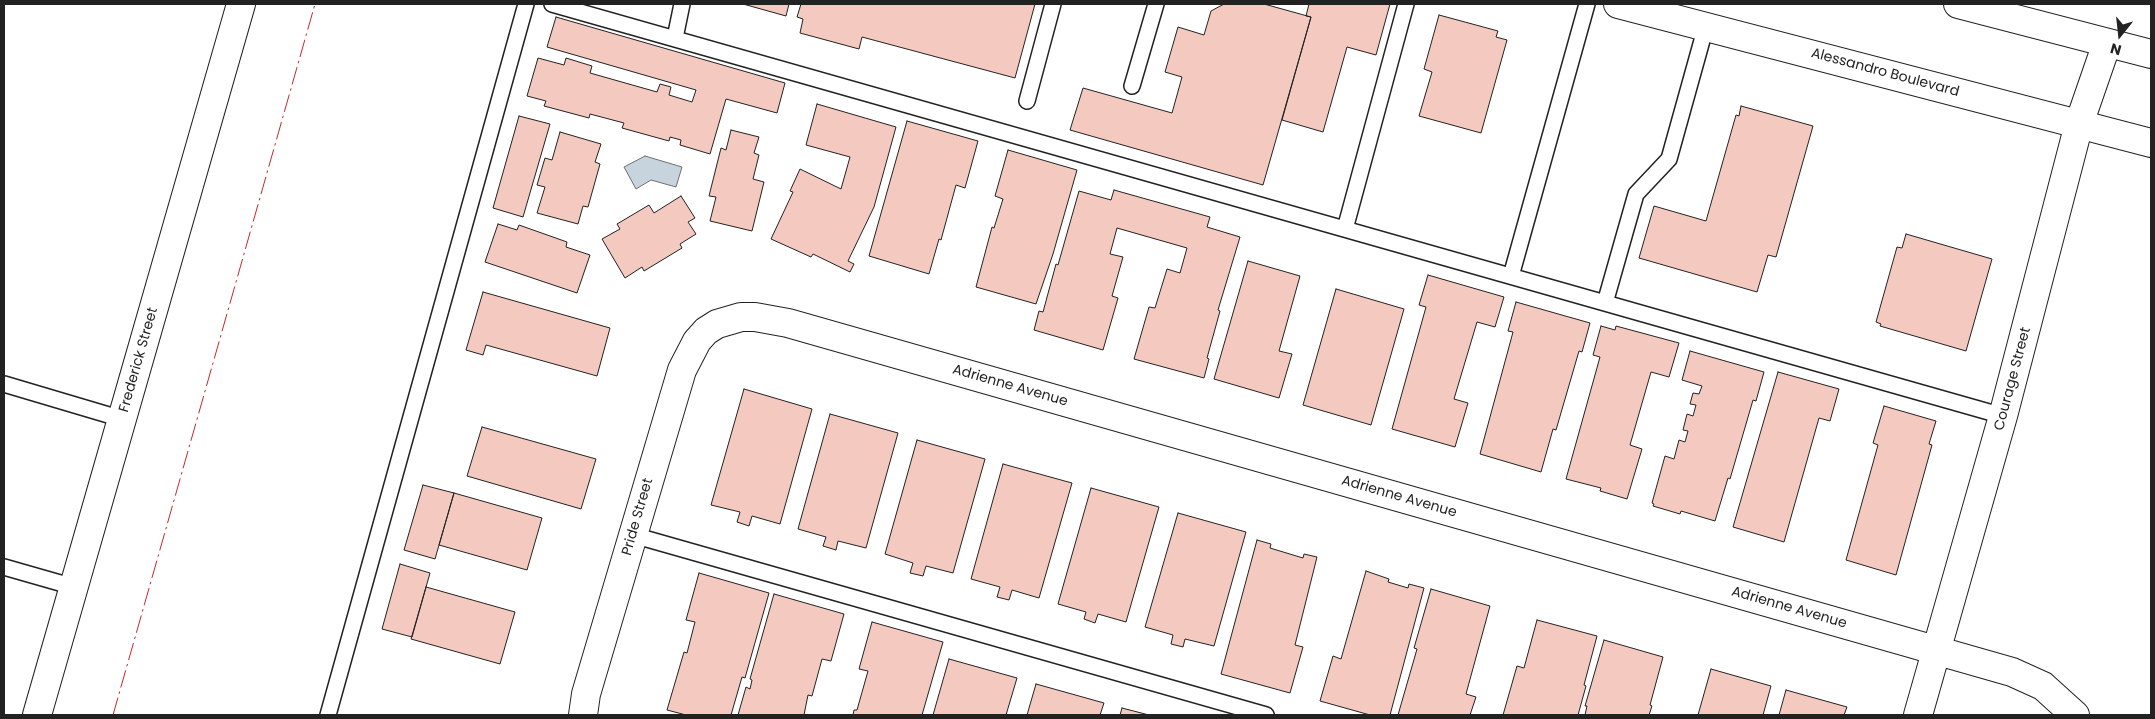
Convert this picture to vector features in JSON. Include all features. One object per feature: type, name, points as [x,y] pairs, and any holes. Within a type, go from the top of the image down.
[{"type":"street","name":"Frederick Street","points":[[37,715],[240,4]]},
{"type":"street","name":"Alessandro Boulevard","points":[[1618,4],[2151,143]]},
{"type":"street","points":[[1958,4],[2151,54]]},
{"type":"street","name":"Courage Street","points":[[1918,715],[2003,416],[2079,124],[2107,43]]},
{"type":"street","name":"Adrienne Avenue","points":[[712,327],[728,319],[741,317],[755,317],[788,323],[2012,672],[2043,686],[2075,715]]},
{"type":"street","name":"Pride Street","points":[[583,715],[586,694],[682,370],[697,341],[712,327]]},
{"type":"lane","points":[[328,715],[526,4]]},
{"type":"lane","points":[[552,4],[2003,416]]},
{"type":"lane","points":[[675,38],[682,4]]},
{"type":"lane","points":[[1027,101],[1053,4]]},
{"type":"lane","points":[[1132,86],[1156,4]]},
{"type":"lane","points":[[1345,229],[1406,4]]},
{"type":"lane","points":[[1511,276],[1587,4]]},
{"type":"lane","points":[[1605,303],[1636,194],[1669,159],[1706,26]]},
{"type":"lane","points":[[4,384],[122,419]]},
{"type":"lane","points":[[633,535],[1266,715]]},
{"type":"lane","points":[[4,567],[74,587]]},
{"type":"shaded area","points":[[645,156],[682,167],[676,187],[651,180],[636,189],[624,167]]},
{"type":"building","points":[[743,4],[789,4],[786,16]]},
{"type":"building","points":[[801,4],[1035,4],[1015,78],[862,37],[859,49],[800,33],[803,19],[797,17]]},
{"type":"building","points":[[1224,4],[1264,4],[1311,17],[1263,185],[1070,130],[1083,88],[1172,113],[1182,77],[1165,72],[1178,27],[1204,35],[1211,11]]},
{"type":"building","points":[[1309,4],[1390,4],[1376,55],[1347,47],[1323,132],[1282,120],[1311,17],[1306,16]]},
{"type":"building","points":[[1439,15],[1498,31],[1496,37],[1507,40],[1481,133],[1419,116],[1432,72],[1424,69]]},
{"type":"building","points":[[556,17],[785,83],[777,113],[726,99],[710,154],[680,145],[681,140],[670,137],[669,141],[622,128],[624,123],[590,114],[589,118],[544,106],[546,101],[527,96],[538,58],[564,65],[566,58],[592,66],[590,73],[657,92],[660,84],[671,87],[669,95],[692,102],[696,90],[547,47]]},
{"type":"building","points":[[817,104],[896,127],[874,207],[848,261],[854,264],[850,272],[813,254],[811,257],[771,239],[793,192],[790,191],[800,169],[841,189],[850,157],[806,145]]},
{"type":"building","points":[[1741,106],[1813,126],[1776,257],[1768,255],[1757,292],[1639,258],[1654,206],[1706,221],[1736,115],[1739,116]]},
{"type":"building","points":[[519,116],[550,124],[523,217],[493,208]]},
{"type":"building","points":[[907,121],[978,141],[965,188],[956,185],[941,240],[939,239],[929,274],[869,256]]},
{"type":"building","points":[[731,130],[759,137],[754,153],[759,155],[753,179],[764,182],[752,231],[710,221],[716,197],[709,196],[721,148],[726,150]]},
{"type":"building","points":[[560,132],[601,144],[595,162],[600,164],[588,207],[583,206],[578,224],[537,213],[545,187],[537,185],[545,158],[552,160]]},
{"type":"building","points":[[1008,150],[1077,170],[1053,254],[1036,304],[976,287],[992,227],[994,228],[1003,199],[995,196]]},
{"type":"building","points":[[1114,190],[1210,217],[1207,227],[1240,237],[1218,310],[1220,311],[1207,358],[1209,359],[1204,378],[1134,359],[1149,307],[1155,308],[1167,269],[1180,273],[1187,248],[1117,228],[1110,254],[1123,257],[1112,296],[1118,298],[1103,350],[1034,330],[1039,311],[1043,312],[1079,191],[1111,200]]},
{"type":"building","points":[[681,196],[695,218],[688,222],[696,234],[680,244],[682,248],[644,271],[642,267],[625,278],[602,239],[620,229],[617,224],[649,205],[654,213]]},
{"type":"building","points":[[498,224],[517,230],[519,225],[567,242],[566,247],[590,255],[577,293],[485,262]]},
{"type":"building","points":[[1906,234],[1992,259],[1966,351],[1880,326],[1881,324],[1876,322],[1897,247],[1902,248]]},
{"type":"building","points":[[1248,261],[1300,276],[1279,351],[1292,354],[1279,398],[1214,379]]},
{"type":"building","points":[[1428,275],[1504,297],[1495,327],[1477,322],[1454,399],[1468,403],[1455,447],[1392,429],[1426,307],[1419,305]]},
{"type":"building","points":[[1336,289],[1404,309],[1371,425],[1303,405]]},
{"type":"building","points":[[483,292],[610,328],[597,376],[486,345],[483,355],[466,350]]},
{"type":"building","points":[[1516,302],[1590,323],[1582,352],[1579,351],[1556,430],[1553,429],[1541,472],[1480,454],[1513,332],[1508,331]]},
{"type":"building","points":[[1601,326],[1615,330],[1616,326],[1679,343],[1669,377],[1651,372],[1630,445],[1642,449],[1627,499],[1600,491],[1601,488],[1566,479],[1600,357],[1593,355]]},
{"type":"building","points":[[1690,351],[1764,372],[1756,401],[1753,400],[1730,479],[1728,478],[1715,521],[1681,511],[1680,514],[1653,506],[1654,504],[1652,503],[1665,456],[1674,459],[1679,440],[1685,442],[1688,431],[1683,430],[1687,414],[1693,416],[1696,405],[1690,404],[1693,393],[1699,394],[1702,386],[1682,380]]},
{"type":"building","points":[[1778,372],[1839,389],[1830,421],[1819,418],[1784,542],[1733,527]]},
{"type":"building","points":[[744,389],[812,409],[780,524],[752,516],[749,526],[737,522],[740,512],[711,505]]},
{"type":"building","points":[[1884,406],[1936,421],[1929,444],[1932,445],[1896,575],[1846,560],[1878,445],[1873,443]]},
{"type":"building","points":[[830,414],[898,433],[866,548],[838,541],[836,550],[823,546],[826,537],[798,529]]},
{"type":"building","points":[[482,427],[596,459],[581,509],[467,476]]},
{"type":"building","points":[[917,440],[985,459],[953,573],[926,566],[923,576],[910,573],[913,563],[885,554]]},
{"type":"building","points":[[1003,464],[1072,483],[1039,598],[1012,590],[1009,600],[997,597],[1000,587],[971,579]]},
{"type":"building","points":[[423,485],[454,493],[435,559],[404,550]]},
{"type":"building","points":[[1091,488],[1159,507],[1126,622],[1098,614],[1095,623],[1084,619],[1086,612],[1058,604]]},
{"type":"building","points":[[454,493],[542,518],[527,570],[439,545]]},
{"type":"building","points":[[1178,513],[1246,532],[1214,646],[1185,639],[1183,647],[1171,644],[1173,635],[1145,627]]},
{"type":"building","points":[[1257,540],[1271,544],[1270,548],[1303,558],[1304,554],[1317,557],[1295,645],[1303,647],[1290,693],[1221,674]]},
{"type":"building","points":[[400,564],[430,573],[412,637],[382,629]]},
{"type":"building","points":[[1366,571],[1389,579],[1388,582],[1408,588],[1409,584],[1424,588],[1390,715],[1370,715],[1320,701],[1333,656],[1341,659]]},
{"type":"building","points":[[699,573],[769,593],[745,678],[742,677],[731,715],[686,715],[667,710],[684,652],[687,653],[695,622],[686,620]]},
{"type":"building","points":[[426,587],[515,612],[500,664],[411,639]]},
{"type":"building","points":[[1431,589],[1490,606],[1466,694],[1476,697],[1470,715],[1398,715],[1417,649],[1414,648]]},
{"type":"building","points":[[774,594],[844,614],[831,661],[822,659],[812,696],[808,695],[804,715],[738,715],[746,687],[750,689],[752,680],[750,679]]},
{"type":"building","points":[[1537,620],[1597,636],[1578,715],[1503,715],[1517,666],[1524,668]]},
{"type":"building","points":[[872,622],[943,642],[922,715],[853,715],[854,710],[857,710],[868,671],[859,669]]},
{"type":"building","points":[[1604,640],[1663,657],[1649,715],[1585,715],[1587,706],[1585,706]]},
{"type":"building","points":[[949,659],[1017,678],[1006,715],[933,715]]},
{"type":"building","points":[[1711,669],[1771,686],[1763,715],[1698,715]]},
{"type":"building","points":[[1036,684],[1104,703],[1100,715],[1027,715]]},
{"type":"building","points":[[1786,690],[1847,707],[1844,715],[1779,715]]},
{"type":"building","points":[[1122,708],[1149,715],[1120,715]]},
{"type":"power","points":[[113,715],[315,4]]}]
